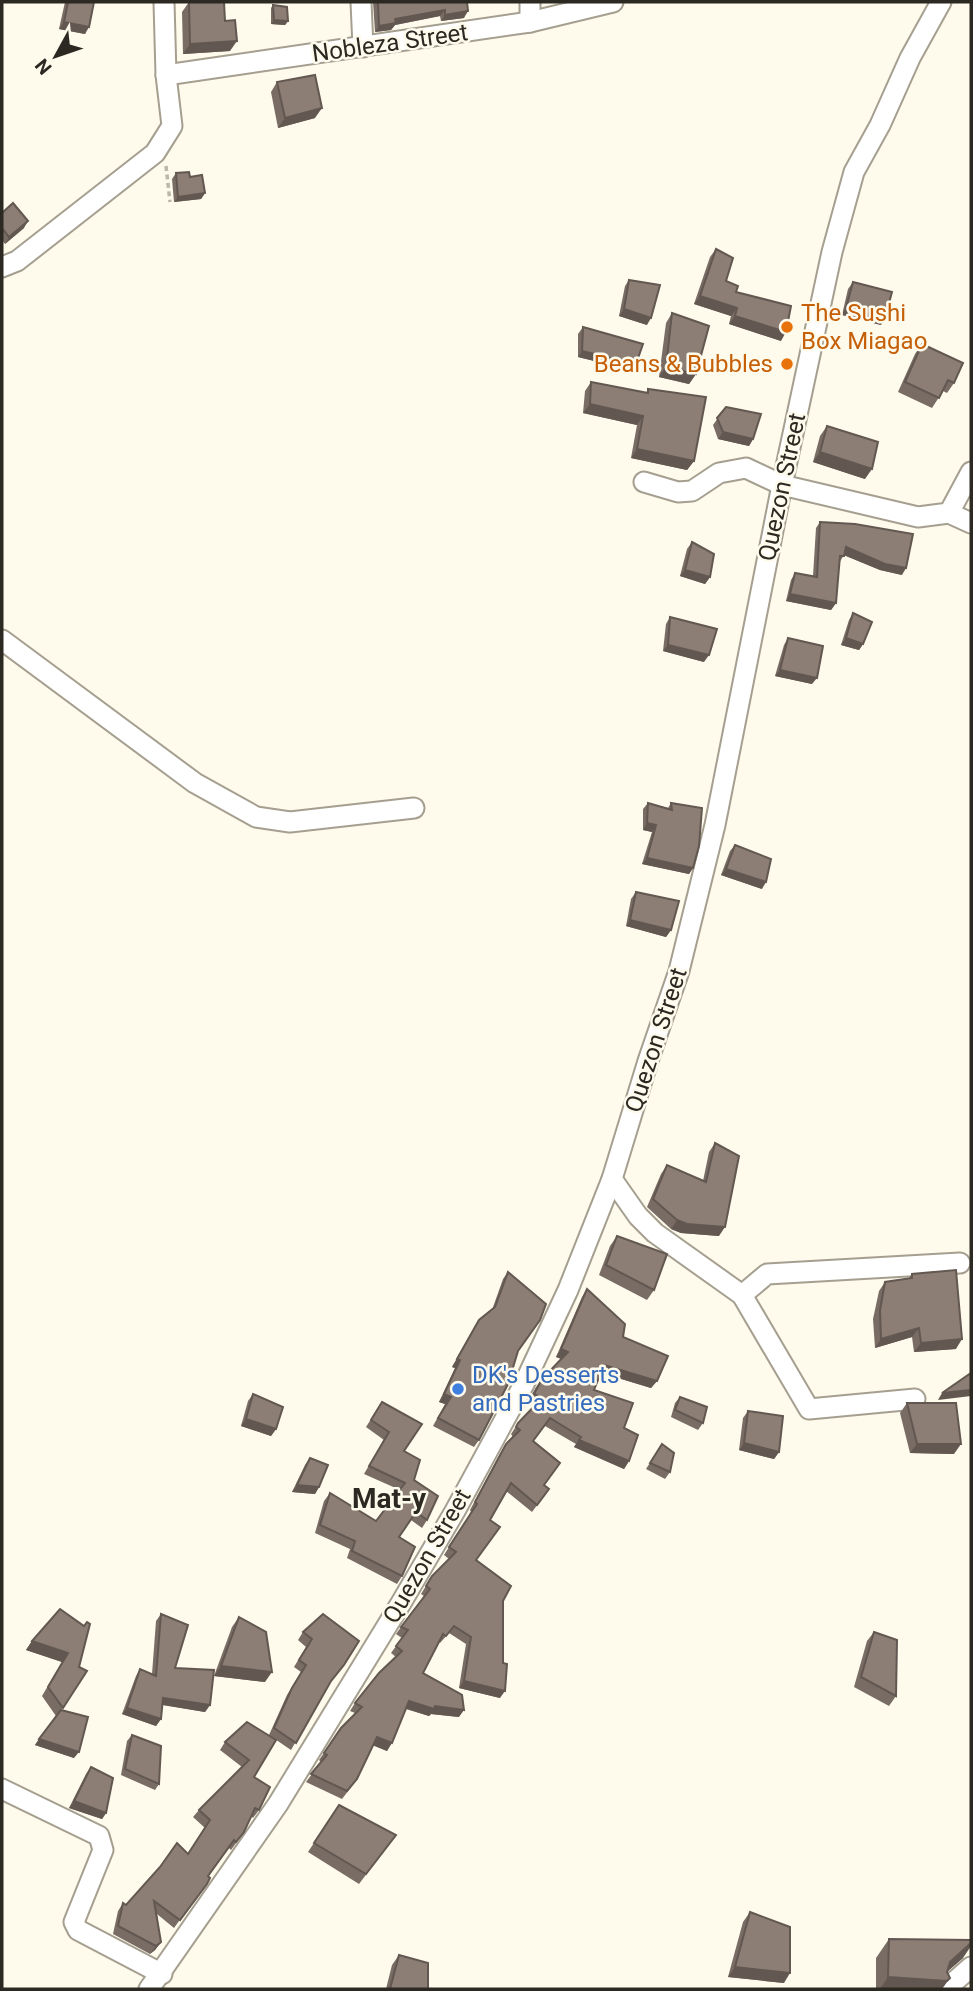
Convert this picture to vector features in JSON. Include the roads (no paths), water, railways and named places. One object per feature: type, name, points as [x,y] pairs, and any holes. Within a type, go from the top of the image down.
[{"type":"street","points":[[2,267],[16,261],[155,153],[167,133],[164,2]]},
{"type":"street","points":[[361,2],[363,47]]},
{"type":"street","points":[[530,2],[530,22]]},
{"type":"street","name":"Nobleza Street","points":[[166,75],[530,22],[613,2]]},
{"type":"street","name":"Quezon Street","points":[[155,1982],[278,1804],[401,1604],[524,1384],[568,1290],[612,1179],[679,971],[715,825],[782,485],[832,252],[854,172],[941,2]]},
{"type":"street","points":[[644,482],[678,492],[692,491],[719,473],[746,468],[782,485],[918,517],[949,513],[971,523]]},
{"type":"street","points":[[949,513],[971,472]]},
{"type":"street","points":[[2,640],[195,783],[256,817],[290,822],[414,808]]},
{"type":"street","points":[[612,1179],[638,1216],[655,1233],[743,1295],[809,1409],[915,1399]]},
{"type":"street","points":[[743,1295],[767,1274],[960,1263]]},
{"type":"street","points":[[2,1789],[99,1836],[103,1850],[74,1922],[78,1930],[155,1982]]},
{"type":"street","points":[[946,1989],[971,1967]]},
{"type":"place","name":"The Sushi Box Miagao","points":[[787,327]]},
{"type":"place","name":"Beans & Bubbles","points":[[787,364]]},
{"type":"place","name":"DK's Desserts and Pastries","points":[[458,1389]]},
{"type":"district","name":"Mat-y","points":[[389,1498]]}]
